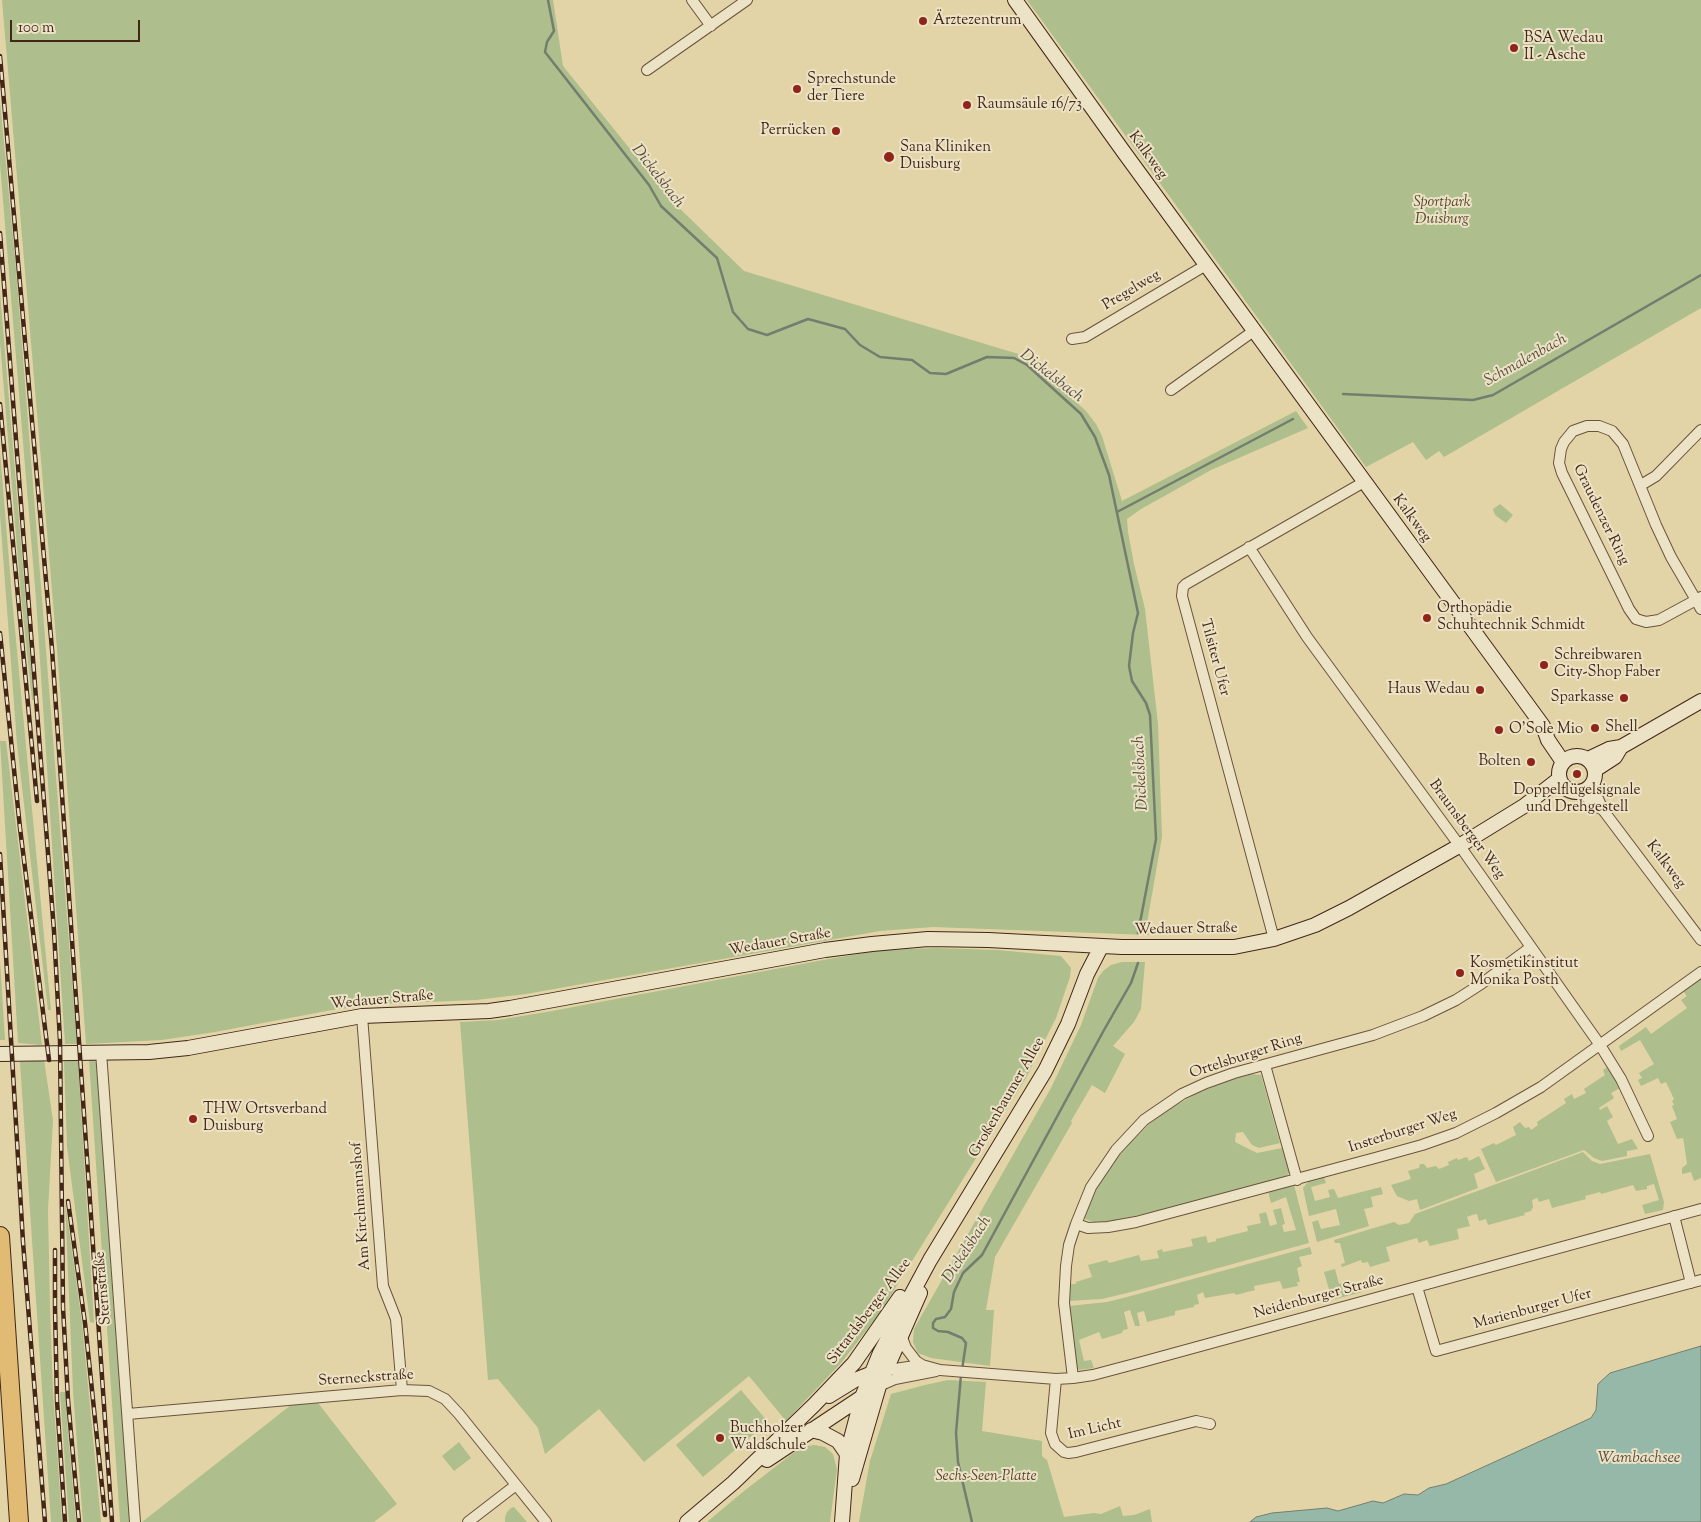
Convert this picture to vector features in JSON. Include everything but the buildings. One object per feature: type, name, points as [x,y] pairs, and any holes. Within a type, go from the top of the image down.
[{"type":"highway","points":[[0,1236],[19,1522]]},
{"type":"main road","name":"Kalkweg","points":[[1015,0],[1543,726],[1548,740],[1567,759]]},
{"type":"main road","points":[[1592,765],[1615,757],[1621,747],[1701,701]]},
{"type":"main road","points":[[1580,756],[1592,765],[1595,778],[1587,788],[1573,792],[1562,783],[1559,770],[1567,759],[1580,756]]},
{"type":"main road","name":"Wedauer Straße","points":[[0,1054],[149,1052],[188,1048],[362,1016],[489,1011],[825,950],[928,939],[988,940],[1101,947],[1234,947],[1274,939],[1315,924],[1349,908],[1459,846],[1535,799],[1542,792],[1562,783]]},
{"type":"main road","name":"Großenbaumer Allee","points":[[842,1517],[847,1454],[870,1374],[930,1260],[1046,1071],[1068,1024],[1086,974],[1101,947]]},
{"type":"main road","name":"Großenbaumer Allee","points":[[842,1517],[879,1386],[918,1300],[930,1260]]},
{"type":"main road","name":"Sittardsberger Allee","points":[[687,1522],[733,1483],[814,1406],[854,1363],[915,1276],[930,1260]]},
{"type":"main road","name":"Sittardsberger Allee","points":[[814,1406],[854,1380],[870,1374]]},
{"type":"main road","name":"Sittardsberger Allee","points":[[733,1483],[879,1386]]},
{"type":"main road","points":[[811,1430],[823,1433],[838,1441],[847,1454]]},
{"type":"street","points":[[692,0],[711,26]]},
{"type":"street","points":[[647,70],[747,0]]},
{"type":"street","name":"Pregelweg","points":[[1072,339],[1085,337],[1206,265]]},
{"type":"street","points":[[1171,390],[1255,330]]},
{"type":"street","name":"Graudenzer Ring","points":[[1641,485],[1623,444],[1612,431],[1599,426],[1587,426],[1573,431],[1564,442],[1559,463],[1562,474],[1629,609],[1636,619],[1646,622],[1659,620],[1699,602]]},
{"type":"street","points":[[1699,602],[1671,557],[1656,525],[1641,485],[1656,476],[1701,430]]},
{"type":"street","name":"Tilsiter Ufer","points":[[1274,939],[1182,596],[1183,587],[1364,482]]},
{"type":"street","name":"Braunsberger Weg","points":[[1249,547],[1305,634],[1600,1045],[1621,1080],[1648,1136]]},
{"type":"street","name":"Kalkweg","points":[[1587,788],[1595,806],[1603,810],[1701,940]]},
{"type":"street","name":"Ortelsburger Ring","points":[[1073,1378],[1064,1303],[1066,1266],[1076,1224],[1091,1187],[1116,1150],[1144,1120],[1182,1094],[1206,1083],[1372,1035],[1423,1016],[1456,1000],[1482,984],[1531,947]]},
{"type":"street","name":"Insterburger Weg","points":[[1076,1224],[1088,1228],[1136,1222],[1297,1180],[1422,1145],[1456,1133],[1541,1087],[1701,972]]},
{"type":"street","name":"Am Kirchmannshof","points":[[362,1016],[383,1286],[396,1319],[402,1390]]},
{"type":"street","name":"Sternstraße","points":[[101,1052],[135,1522]]},
{"type":"street","points":[[1265,1065],[1297,1180]]},
{"type":"street","name":"Neidenburger Straße","points":[[870,1374],[922,1365],[940,1370],[1056,1379],[1093,1375],[1701,1209]]},
{"type":"street","points":[[1674,1216],[1696,1282]]},
{"type":"street","name":"Marienburger Ufer","points":[[1417,1287],[1436,1351],[1696,1282]]},
{"type":"street","points":[[901,1335],[906,1348],[922,1365]]},
{"type":"street","name":"Neidenburger Straße","points":[[879,1386],[895,1380],[940,1370]]},
{"type":"street","name":"Im Licht","points":[[1056,1379],[1051,1433],[1055,1444],[1064,1452],[1076,1452],[1196,1421],[1210,1424]]},
{"type":"street","name":"Sterneckstraße","points":[[128,1414],[402,1390],[429,1391],[445,1399],[546,1522]]},
{"type":"street","points":[[468,1522],[516,1485]]},
{"type":"green space","points":[[2,0],[553,0],[563,66],[651,175],[663,185],[667,196],[744,271],[1025,356],[1086,411],[1096,424],[1102,436],[1122,501],[1296,411],[1308,428],[1211,470],[1141,509],[1127,519],[1134,564],[1145,609],[1158,724],[1162,837],[1147,923],[1149,935],[933,927],[880,931],[526,994],[476,1000],[381,1004],[332,1010],[162,1040],[86,1044],[57,649]]},
{"type":"green space","name":"Sportpark Duisburg","points":[[1027,0],[1701,0],[1701,308],[1444,457],[1439,451],[1426,460],[1413,442],[1366,467]]},
{"type":"green space","points":[[0,101],[16,269],[77,1044],[65,1044],[36,599],[0,164]]},
{"type":"green space","points":[[0,292],[34,700],[32,700],[21,596],[0,342]]},
{"type":"green space","points":[[0,451],[51,1010],[48,1010],[17,744],[0,515]]},
{"type":"green space","points":[[1500,504],[1513,515],[1506,523],[1495,515],[1493,509]]},
{"type":"green space","points":[[0,741],[6,741],[42,1045],[18,1043]]},
{"type":"green space","points":[[936,948],[998,950],[1061,956],[1071,968],[1070,977],[1056,1018],[1026,1078],[879,1314],[841,1363],[786,1421],[749,1376],[644,1462],[599,1409],[545,1454],[538,1428],[498,1379],[488,1380],[460,1022],[498,1020],[552,1011],[882,950]]},
{"type":"green space","points":[[0,960],[5,1040],[0,1040]]},
{"type":"green space","points":[[1122,962],[1145,962],[1141,1009],[1134,1022],[1113,1046],[1125,1054],[1105,1093],[1092,1085],[995,1257],[986,1310],[994,1310],[990,1366],[931,1358],[918,1353],[913,1342],[914,1329],[1051,1088],[1081,1025],[1098,978],[1111,965]]},
{"type":"green space","points":[[1701,978],[1701,1178],[1694,1181],[1691,1172],[1682,1174],[1682,1168],[1687,1164],[1684,1143],[1683,1138],[1677,1139],[1670,1122],[1677,1119],[1672,1106],[1674,1105],[1672,1101],[1674,1099],[1666,1082],[1661,1084],[1658,1078],[1641,1086],[1638,1080],[1642,1078],[1639,1073],[1654,1064],[1640,1040],[1621,1051],[1619,1046],[1646,1027],[1651,1034],[1687,1008],[1681,1000],[1687,996],[1683,991]]},
{"type":"green space","points":[[44,1060],[53,1120],[48,1210],[50,1308],[53,1392],[62,1522],[51,1522],[20,1062]]},
{"type":"green space","points":[[89,1060],[94,1060],[98,1065],[131,1522],[120,1522]]},
{"type":"green space","points":[[64,1061],[78,1061],[94,1323],[90,1322],[67,1147]]},
{"type":"green space","points":[[1608,1067],[1620,1088],[1611,1093],[1614,1098],[1599,1108],[1600,1110],[1607,1106],[1613,1117],[1607,1121],[1618,1144],[1632,1139],[1638,1149],[1627,1151],[1627,1156],[1602,1161],[1594,1158],[1584,1150],[1496,1182],[1481,1149],[1494,1143],[1496,1145],[1516,1135],[1513,1127],[1520,1122],[1525,1128],[1529,1127],[1531,1130],[1538,1125],[1537,1122],[1566,1103],[1564,1099],[1572,1094],[1574,1099],[1586,1093],[1584,1089],[1605,1075],[1603,1070]]},
{"type":"green space","points":[[1251,1074],[1261,1075],[1280,1143],[1259,1148],[1252,1145],[1243,1132],[1236,1133],[1235,1142],[1257,1153],[1284,1149],[1290,1171],[1286,1177],[1162,1210],[1111,1221],[1094,1222],[1085,1219],[1085,1214],[1108,1169],[1149,1124],[1171,1108],[1196,1094],[1223,1082]]},
{"type":"green space","points":[[1583,1152],[1592,1161],[1600,1164],[1650,1154],[1664,1202],[1663,1210],[1645,1214],[1642,1205],[1659,1200],[1654,1184],[1647,1186],[1647,1189],[1636,1191],[1633,1185],[1601,1194],[1600,1192],[1585,1196],[1586,1199],[1552,1208],[1549,1199],[1539,1202],[1537,1198],[1532,1200],[1533,1207],[1531,1211],[1524,1213],[1525,1215],[1488,1225],[1486,1219],[1479,1221],[1477,1214],[1467,1217],[1470,1226],[1457,1229],[1459,1239],[1430,1246],[1427,1240],[1419,1243],[1417,1238],[1386,1247],[1390,1261],[1370,1267],[1368,1262],[1362,1263],[1361,1260],[1342,1267],[1341,1264],[1345,1263],[1340,1243],[1335,1243],[1334,1240],[1394,1222],[1399,1225],[1409,1223],[1415,1214]]},
{"type":"green space","points":[[1479,1156],[1485,1169],[1474,1174],[1478,1188],[1420,1210],[1417,1199],[1409,1201],[1397,1196],[1391,1185],[1411,1179],[1408,1171],[1419,1168],[1420,1164],[1424,1164],[1427,1168],[1436,1166],[1439,1169],[1449,1165],[1448,1162],[1457,1158],[1458,1160],[1467,1157],[1469,1161]]},
{"type":"green space","points":[[1324,1177],[1326,1183],[1311,1187],[1315,1201],[1330,1197],[1328,1190],[1334,1189],[1338,1198],[1381,1187],[1383,1194],[1371,1197],[1373,1207],[1364,1209],[1369,1226],[1317,1242],[1312,1222],[1318,1220],[1321,1229],[1340,1225],[1336,1209],[1309,1216],[1303,1188],[1309,1181]]},
{"type":"green space","points":[[1294,1185],[1309,1243],[1102,1299],[1068,1301],[1069,1284],[1076,1284],[1076,1282],[1092,1277],[1088,1265],[1107,1260],[1109,1263],[1139,1255],[1141,1261],[1159,1258],[1157,1251],[1162,1249],[1163,1252],[1193,1246],[1191,1239],[1206,1236],[1208,1243],[1216,1241],[1216,1239],[1248,1231],[1247,1226],[1261,1223],[1259,1214],[1266,1212],[1270,1226],[1277,1224],[1273,1210],[1281,1208],[1285,1224],[1282,1225],[1284,1232],[1296,1230],[1286,1197],[1271,1203],[1268,1191]]},
{"type":"green space","points":[[65,1201],[82,1323],[101,1522],[83,1522],[73,1391]]},
{"type":"green space","points":[[1310,1247],[1312,1254],[1299,1257],[1302,1266],[1297,1268],[1300,1282],[1297,1282],[1298,1286],[1283,1289],[1280,1281],[1254,1286],[1255,1290],[1236,1295],[1234,1293],[1205,1298],[1203,1292],[1197,1295],[1199,1304],[1175,1311],[1175,1315],[1147,1322],[1144,1311],[1137,1313],[1140,1326],[1135,1326],[1130,1310],[1124,1312],[1128,1329],[1123,1330],[1122,1333],[1102,1339],[1099,1332],[1079,1340],[1084,1361],[1091,1360],[1094,1368],[1079,1370],[1076,1367],[1069,1306],[1107,1302]]},
{"type":"green space","points":[[1335,1269],[1339,1284],[1349,1281],[1350,1286],[1360,1283],[1362,1292],[1332,1300],[1324,1272]]},
{"type":"green space","name":"Sechs-Seen-Platte","points":[[948,1380],[986,1382],[982,1431],[1042,1441],[1042,1456],[1047,1460],[1064,1517],[1094,1513],[1101,1514],[1120,1506],[1123,1516],[1134,1515],[1150,1509],[1152,1522],[859,1522],[870,1461],[891,1394]]},
{"type":"green space","points":[[741,1390],[768,1422],[703,1477],[676,1445]]},
{"type":"green space","points":[[60,1392],[66,1392],[76,1522],[69,1522]]},
{"type":"green space","points":[[318,1403],[397,1504],[374,1522],[142,1522],[291,1405]]},
{"type":"green space","points":[[459,1442],[471,1458],[454,1471],[442,1456]]},
{"type":"green space","points":[[814,1445],[825,1447],[833,1454],[837,1469],[830,1522],[707,1522],[801,1447]]},
{"type":"green space","points":[[514,1507],[527,1522],[505,1522],[507,1512]]},
{"type":"water","name":"Wambachsee","points":[[1701,1346],[1701,1522],[1250,1522],[1256,1517],[1272,1513],[1327,1508],[1338,1511],[1373,1501],[1383,1503],[1404,1494],[1418,1495],[1429,1488],[1446,1484],[1591,1418],[1596,1410],[1598,1384],[1610,1373]]},
{"type":"waterway","name":"Dickelsbach","points":[[548,0],[554,31],[547,42],[545,52],[649,185],[661,206],[717,258],[733,312],[748,329],[767,335],[808,319],[845,329],[860,345],[880,357],[912,360],[930,373],[946,374],[987,357],[1014,358],[1027,365],[1081,414],[1095,437],[1109,475],[1138,613],[1133,633],[1129,666],[1132,681],[1146,703],[1150,715],[1156,839],[1138,933]]},
{"type":"waterway","name":"Schmalenbach","points":[[1343,394],[1473,400],[1493,395],[1701,275]]},
{"type":"waterway","points":[[1117,512],[1293,419]]},
{"type":"waterway","name":"Dickelsbach","points":[[962,1370],[966,1343],[962,1338],[933,1328],[933,1323],[936,1319],[945,1317],[951,1309],[954,1292],[963,1273],[982,1255],[1131,983],[1138,963]]},
{"type":"waterway","name":"Dickelsbach","points":[[961,1375],[956,1433],[958,1462],[972,1522]]},
{"type":"railway","points":[[0,56],[52,649],[112,1522]]},
{"type":"railway","points":[[0,233],[54,931],[60,1041],[63,1307],[68,1400],[79,1522]]},
{"type":"railway","points":[[0,404],[37,801]]},
{"type":"railway","points":[[0,633],[20,828],[49,1060]]},
{"type":"railway","points":[[0,854],[23,1242],[45,1522]]},
{"type":"railway","points":[[68,1201],[85,1323],[105,1515]]},
{"type":"railway","points":[[55,1250],[57,1401],[65,1522]]},
{"type":"place","name":"Ärztezentrum","points":[[923,21]]},
{"type":"place","name":"BSA Wedau II - Asche","points":[[1514,48]]},
{"type":"place","name":"Sprechstunde der Tiere","points":[[797,89]]},
{"type":"place","name":"Raumsäule 16/73","points":[[967,105]]},
{"type":"place","name":"Perrücken","points":[[836,131]]},
{"type":"place","name":"Sana Kliniken Duisburg","points":[[889,157]]},
{"type":"place","name":"Orthopädie Schuhtechnik Schmidt","points":[[1427,618]]},
{"type":"place","name":"Schreibwaren City-Shop Faber","points":[[1544,665]]},
{"type":"place","name":"Haus Wedau","points":[[1480,690]]},
{"type":"place","name":"Sparkasse","points":[[1624,698]]},
{"type":"place","name":"Shell","points":[[1595,728]]},
{"type":"place","name":"O'Sole Mio","points":[[1499,730]]},
{"type":"place","name":"Bolten","points":[[1531,762]]},
{"type":"place","name":"Doppelflügelsignale und Drehgestell","points":[[1577,774]]},
{"type":"place","name":"Kosmetikinstitut Monika Posth","points":[[1460,973]]},
{"type":"place","name":"THW Ortsverband Duisburg","points":[[193,1119]]},
{"type":"place","name":"Buchholzer Waldschule","points":[[720,1438]]}]
